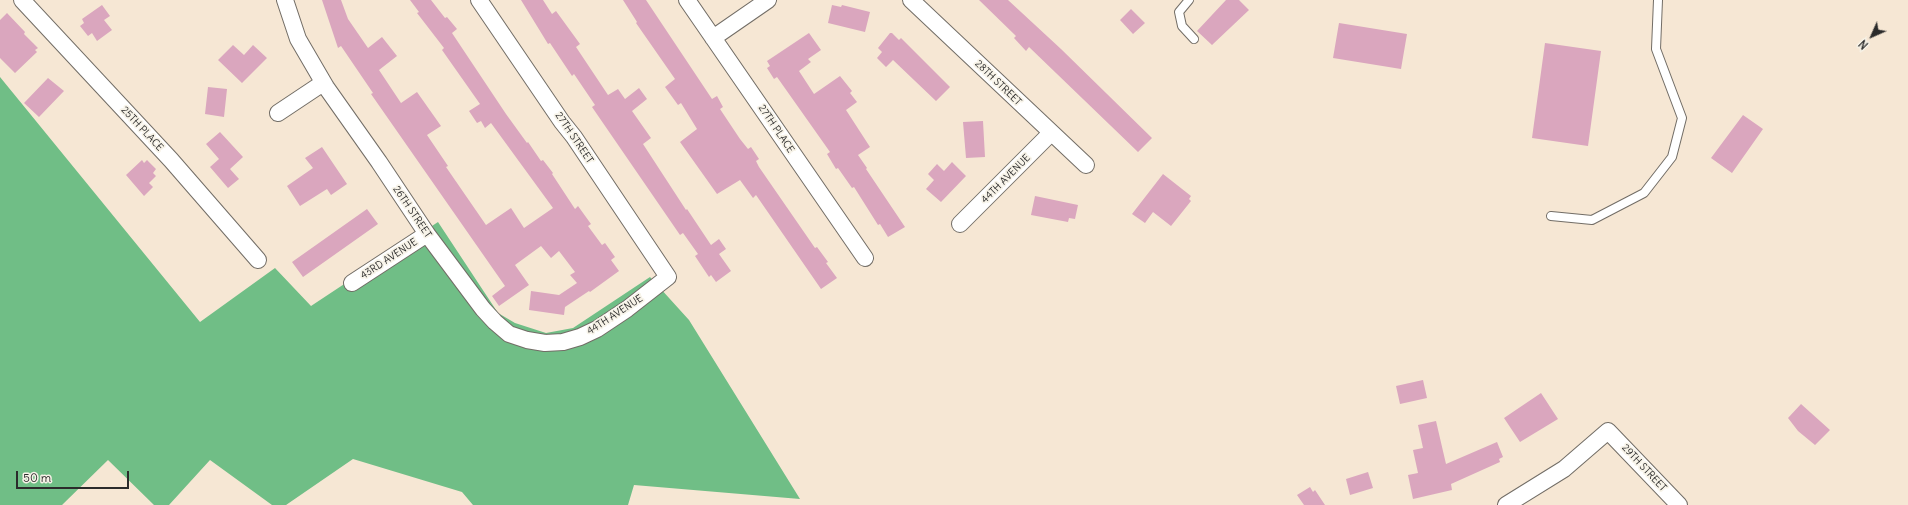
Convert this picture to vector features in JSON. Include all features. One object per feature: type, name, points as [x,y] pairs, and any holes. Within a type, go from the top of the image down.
[{"type":"street","name":"25TH PLACE","points":[[22,0],[171,160],[258,260]]},
{"type":"street","name":"26TH STREET","points":[[285,0],[298,39],[323,83],[379,162],[427,234],[483,309],[509,334]]},
{"type":"street","name":"27TH STREET","points":[[479,0],[562,122],[574,137],[668,277]]},
{"type":"street","name":"27TH PLACE","points":[[687,0],[865,258]]},
{"type":"street","points":[[713,38],[768,0]]},
{"type":"street","name":"28TH STREET","points":[[911,0],[1086,165]]},
{"type":"street","points":[[278,113],[323,83]]},
{"type":"street","name":"44TH AVENUE","points":[[960,224],[1051,133]]},
{"type":"street","name":"43RD AVENUE","points":[[352,283],[427,234]]},
{"type":"street","name":"44TH AVENUE","points":[[509,334],[526,340],[544,343],[563,342],[580,337],[627,309],[668,277]]},
{"type":"street","name":"29TH STREET","points":[[1506,505],[1564,469],[1608,431],[1679,505]]},
{"type":"lane","points":[[1189,0],[1179,12],[1182,26],[1194,39]]},
{"type":"lane","points":[[1551,216],[1592,220],[1644,193],[1672,157],[1682,118],[1656,49],[1658,0]]},
{"type":"green space","points":[[0,77],[200,322],[275,268],[311,306],[438,222],[498,313],[515,323],[546,333],[573,328],[650,277],[689,320],[800,499],[634,485],[628,505],[473,505],[462,492],[353,459],[286,505],[272,505],[210,460],[169,505],[154,505],[108,460],[62,505],[0,505]]},
{"type":"building","points":[[322,0],[341,0],[348,19],[368,48],[382,37],[397,56],[379,70],[401,103],[417,92],[441,126],[427,135],[448,166],[446,167],[486,225],[511,208],[524,228],[553,208],[491,123],[485,128],[481,121],[477,123],[469,111],[480,104],[442,50],[444,48],[417,13],[419,12],[410,0],[431,0],[445,18],[447,17],[457,29],[452,33],[506,114],[541,161],[543,160],[553,173],[552,174],[575,209],[578,206],[591,224],[588,226],[602,245],[605,243],[615,257],[611,260],[619,271],[590,292],[589,291],[565,307],[564,315],[529,310],[531,291],[559,295],[577,283],[570,275],[575,272],[559,251],[551,258],[541,246],[515,265],[529,285],[499,306],[492,296],[505,286],[371,94],[373,93],[341,46],[338,48]]},
{"type":"building","points":[[521,0],[543,0],[552,14],[556,11],[580,44],[576,47],[608,95],[618,89],[625,99],[639,88],[647,99],[632,111],[651,138],[643,144],[711,245],[719,239],[726,249],[719,254],[731,271],[716,282],[711,275],[709,277],[695,256],[698,254],[683,233],[680,235],[592,107],[595,105],[574,74],[572,76],[550,43],[548,44]]},
{"type":"building","points":[[623,0],[646,0],[712,99],[717,96],[723,107],[720,109],[748,149],[751,147],[759,159],[756,161],[759,167],[815,248],[817,247],[828,262],[826,263],[837,278],[821,289],[756,195],[753,198],[740,180],[717,194],[680,142],[697,129],[681,103],[678,105],[665,87],[675,79],[636,23],[637,22]]},
{"type":"building","points":[[979,0],[1008,0],[1061,49],[1152,138],[1138,152],[1029,47],[1026,51],[1014,38],[1016,36]]},
{"type":"building","points":[[1226,0],[1239,0],[1249,10],[1212,45],[1197,31]]},
{"type":"building","points":[[102,5],[110,16],[104,20],[112,30],[97,41],[92,33],[88,36],[80,26],[84,23],[82,19]]},
{"type":"building","points":[[832,5],[841,7],[842,5],[870,12],[865,32],[828,23]]},
{"type":"building","points":[[1131,9],[1145,23],[1133,34],[1120,20]]},
{"type":"building","points":[[7,13],[38,48],[35,50],[37,52],[15,73],[0,58],[0,20]]},
{"type":"building","points":[[1339,23],[1407,34],[1401,69],[1333,58]]},
{"type":"building","points":[[809,33],[821,50],[808,59],[811,62],[799,71],[814,94],[840,76],[852,91],[850,93],[857,102],[846,110],[870,147],[858,155],[905,227],[888,237],[880,224],[878,225],[854,187],[852,188],[838,168],[836,169],[827,154],[830,152],[777,77],[774,79],[767,68],[770,66],[767,61]]},
{"type":"building","points":[[890,33],[892,33],[899,40],[901,38],[950,87],[936,101],[893,60],[886,67],[877,58],[882,52],[878,48]]},
{"type":"building","points":[[1545,43],[1601,51],[1588,146],[1532,138]]},
{"type":"building","points":[[233,45],[244,55],[253,45],[267,58],[242,83],[218,60]]},
{"type":"building","points":[[48,78],[64,91],[39,117],[24,103]]},
{"type":"building","points":[[208,87],[227,89],[224,117],[205,114]]},
{"type":"building","points":[[1743,115],[1763,129],[1732,173],[1711,158]]},
{"type":"building","points":[[983,121],[985,157],[966,158],[963,122]]},
{"type":"building","points":[[220,132],[243,157],[230,169],[239,179],[228,188],[210,167],[219,159],[206,144]]},
{"type":"building","points":[[322,147],[347,184],[331,195],[327,189],[300,206],[287,186],[313,168],[305,158]]},
{"type":"building","points":[[142,160],[144,163],[147,160],[156,169],[153,173],[156,176],[149,183],[153,187],[144,196],[126,175]]},
{"type":"building","points":[[952,162],[966,176],[941,202],[926,189],[934,180],[928,174],[937,164],[944,171]]},
{"type":"building","points":[[1163,174],[1191,196],[1189,199],[1191,201],[1171,226],[1153,212],[1145,223],[1132,214]]},
{"type":"building","points":[[1035,196],[1078,205],[1075,219],[1069,218],[1068,222],[1031,215]]},
{"type":"building","points":[[367,209],[378,224],[303,277],[292,262]]},
{"type":"building","points":[[1423,380],[1427,398],[1400,404],[1396,386]]},
{"type":"building","points":[[1541,393],[1558,419],[1520,442],[1504,418]]},
{"type":"building","points":[[1801,404],[1830,430],[1815,445],[1798,431],[1788,418]]},
{"type":"building","points":[[1436,421],[1446,464],[1497,442],[1503,457],[1499,459],[1500,462],[1451,484],[1452,490],[1413,499],[1408,475],[1418,473],[1413,450],[1423,448],[1418,425]]},
{"type":"building","points":[[1368,472],[1373,488],[1350,495],[1346,479]]},
{"type":"building","points":[[1310,487],[1313,492],[1315,490],[1325,505],[1304,505],[1297,495]]}]
